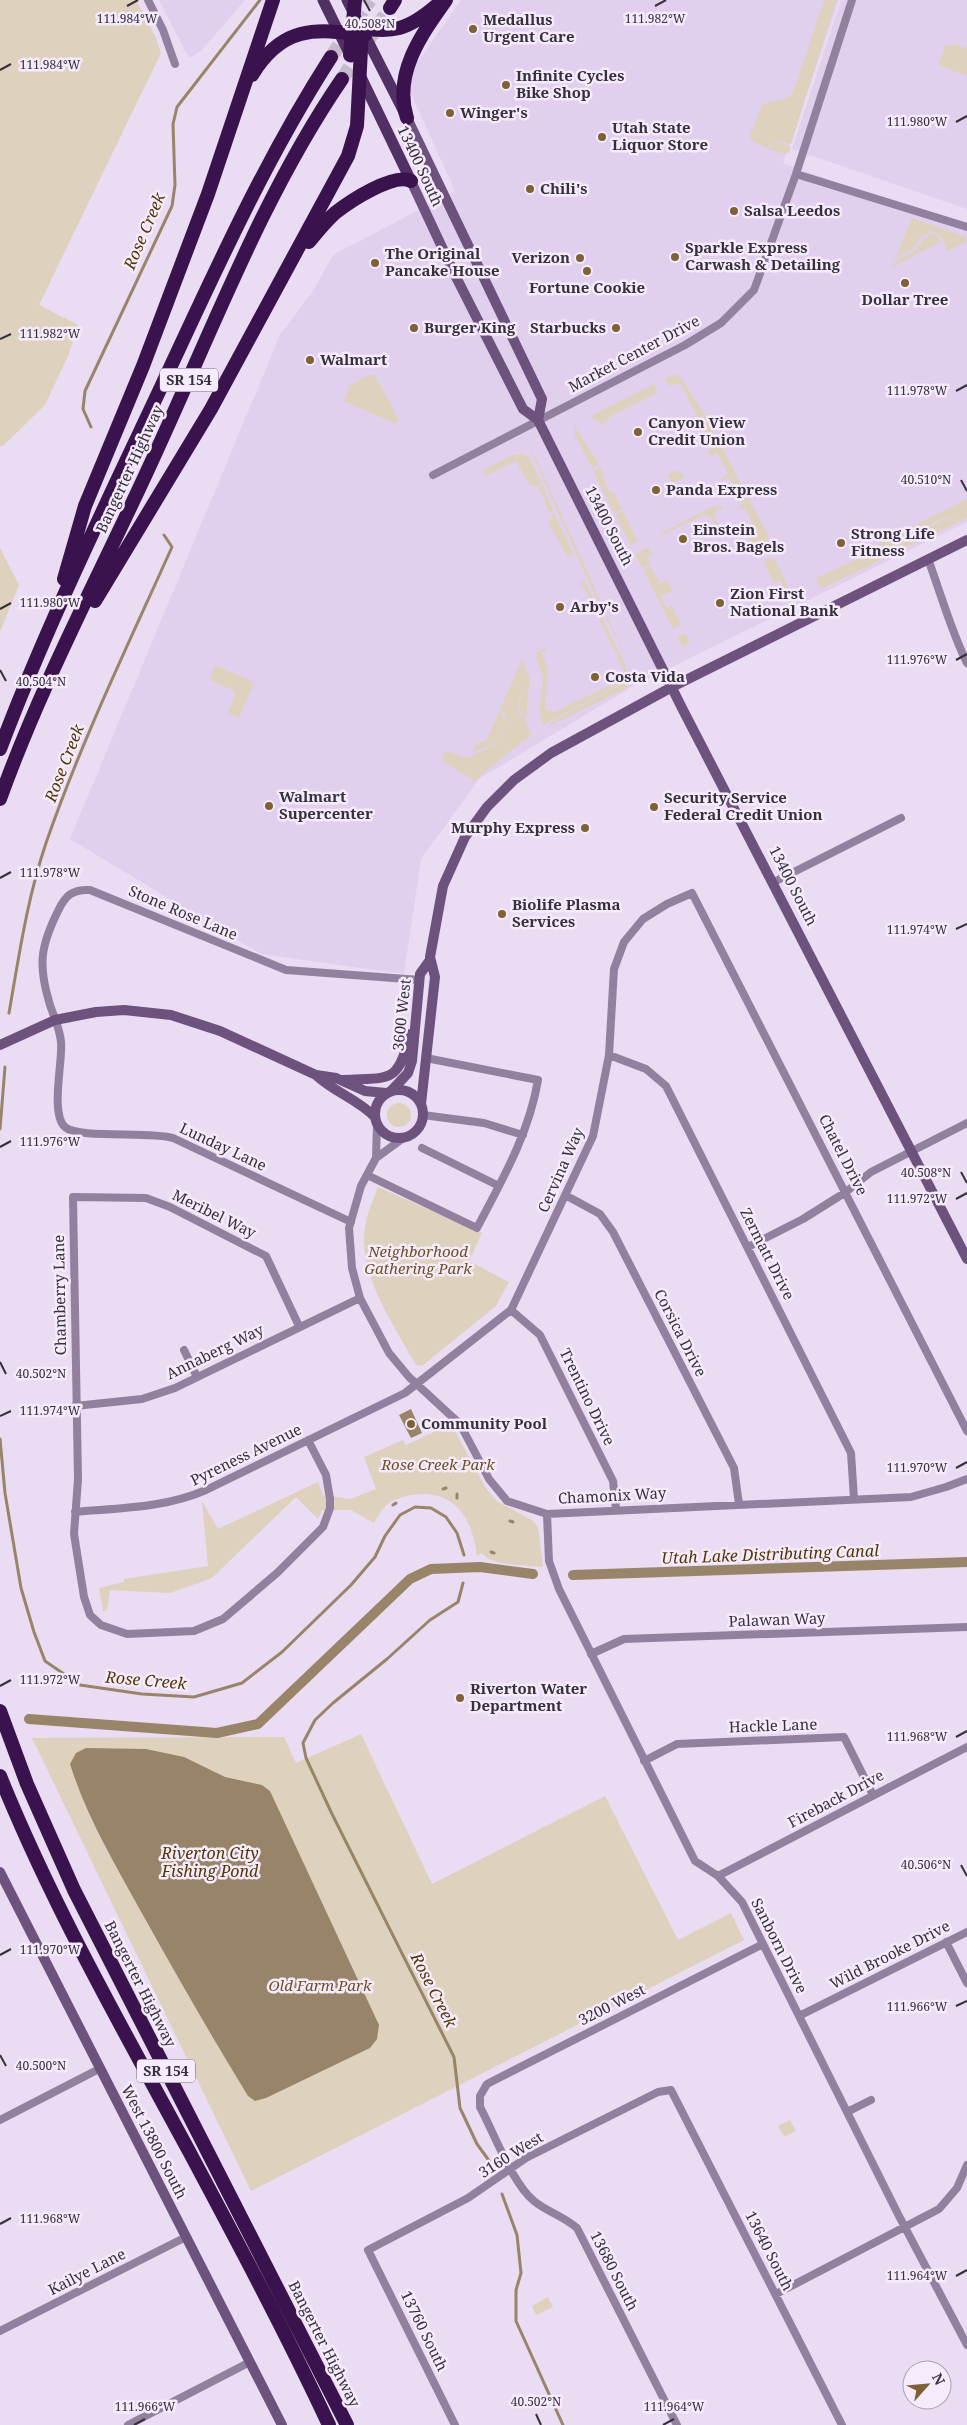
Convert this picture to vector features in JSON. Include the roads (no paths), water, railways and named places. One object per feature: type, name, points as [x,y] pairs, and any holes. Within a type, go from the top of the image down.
[{"type":"highway","points":[[49,628],[85,506],[173,288],[222,155],[273,0]]},
{"type":"highway","points":[[242,93],[262,62],[282,43],[311,31],[353,26],[384,31],[406,27],[444,0]]},
{"type":"highway","points":[[407,118],[402,92],[407,66],[444,0]]},
{"type":"highway","points":[[350,54],[353,26]]},
{"type":"highway","points":[[45,685],[198,431],[287,270],[352,146],[358,117],[360,75],[353,26]]},
{"type":"highway","name":"Bangerter Highway","points":[[0,749],[49,628],[256,186],[292,120],[331,57]]},
{"type":"highway","name":"Bangerter Highway","points":[[0,799],[45,685],[143,481],[262,219],[303,142],[342,79]]},
{"type":"highway","points":[[287,270],[321,228],[346,206],[396,179],[411,181]]},
{"type":"highway","name":"Bangerter Highway","points":[[0,1711],[30,1792],[74,1890],[347,2425]]},
{"type":"highway","name":"Bangerter Highway","points":[[0,1776],[40,1868],[96,1981],[251,2268],[329,2425]]},
{"type":"main road","name":"13400 South","points":[[323,0],[353,26]]},
{"type":"main road","name":"13400 South","points":[[347,0],[353,26],[407,118]]},
{"type":"main road","name":"13400 South","points":[[350,54],[411,181]]},
{"type":"street","points":[[148,0],[163,30],[175,64]]},
{"type":"street","name":"Market Center Drive","points":[[433,475],[685,345],[721,323],[754,290],[796,174],[852,0]]},
{"type":"street","name":"13400 South","points":[[407,118],[542,399],[538,420]]},
{"type":"street","points":[[796,174],[967,227]]},
{"type":"street","name":"13400 South","points":[[411,181],[456,277],[523,409],[538,420],[610,560],[672,687],[967,1260]]},
{"type":"street","points":[[430,960],[443,886],[465,837],[487,807],[514,780],[551,753],[672,687],[967,540]]},
{"type":"street","points":[[928,559],[948,613],[954,638],[967,663]]},
{"type":"street","points":[[774,882],[901,818]]},
{"type":"street","name":"Stone Rose Lane","points":[[55,1020],[42,975],[43,948],[46,936],[66,897],[73,892],[82,890],[111,898],[286,970],[420,980]]},
{"type":"street","name":"Cervina Way","points":[[418,1385],[511,1310],[593,1136],[609,1055],[614,969],[624,942],[643,919],[667,904],[692,893]]},
{"type":"street","name":"Chatel Drive","points":[[692,893],[967,1431]]},
{"type":"street","name":"3600 West","points":[[388,1092],[408,1073],[412,1062],[415,1008],[420,974],[430,960]]},
{"type":"street","name":"3600 West","points":[[421,1104],[435,977],[430,960]]},
{"type":"street","points":[[340,1080],[383,1078],[397,1071],[402,1061],[415,1008]]},
{"type":"street","points":[[0,1045],[55,1020],[96,1012],[124,1010],[171,1015],[220,1032],[316,1075],[340,1080],[365,1091],[388,1092],[405,1090],[417,1098],[421,1104],[424,1115],[421,1126],[416,1132],[402,1139],[387,1135],[363,1105],[333,1090],[316,1075]]},
{"type":"street","name":"Lunday Lane","points":[[55,1020],[61,1042],[58,1116],[65,1127],[78,1132],[159,1135],[173,1138],[351,1222]]},
{"type":"street","name":"Zermatt Drive","points":[[609,1055],[646,1069],[666,1086],[851,1454],[854,1499]]},
{"type":"street","points":[[367,1175],[477,1228],[523,1135],[533,1106],[538,1080],[426,1058]]},
{"type":"street","points":[[376,1121],[375,1108],[388,1092]]},
{"type":"street","points":[[424,1115],[484,1123],[523,1135]]},
{"type":"street","name":"Chamonix Way","points":[[376,1121],[376,1158]]},
{"type":"street","points":[[748,1247],[803,1219],[846,1192],[871,1172],[967,1123]]},
{"type":"street","name":"Chamonix Way","points":[[402,1139],[376,1158],[367,1175],[351,1222],[352,1268],[360,1298],[389,1353],[418,1385],[460,1424],[489,1479],[507,1501],[547,1514],[911,1497],[946,1488],[967,1479]]},
{"type":"street","points":[[422,1148],[498,1186]]},
{"type":"street","name":"Corsica Drive","points":[[565,1195],[600,1214],[612,1232],[734,1468],[739,1504]]},
{"type":"street","name":"Meribel Way","points":[[73,1197],[146,1198],[170,1206],[266,1256],[299,1326]]},
{"type":"street","name":"Chamberry Lane","points":[[73,1197],[75,1406],[78,1479],[74,1534],[84,1597],[90,1615],[101,1625],[127,1634],[194,1631],[223,1618],[277,1573],[323,1527],[330,1508],[326,1475],[308,1440]]},
{"type":"street","name":"Annaberg Way","points":[[75,1406],[142,1398],[175,1388],[299,1326],[360,1298]]},
{"type":"street","name":"Trentino Drive","points":[[511,1310],[540,1335],[613,1481],[616,1510]]},
{"type":"street","points":[[184,1350],[197,1377]]},
{"type":"street","name":"Pyreness Avenue","points":[[75,1512],[158,1504],[187,1498],[418,1385]]},
{"type":"street","name":"Sanborn Drive","points":[[547,1514],[549,1561],[559,1589],[644,1761],[695,1861],[718,1876],[742,1902],[906,2228],[964,2330],[967,2344]]},
{"type":"street","name":"Palawan Way","points":[[591,1654],[624,1639],[967,1627]]},
{"type":"street","name":"Hackle Lane","points":[[644,1761],[677,1744],[844,1738],[873,1795]]},
{"type":"street","name":"Fireback Drive","points":[[718,1876],[967,1746]]},
{"type":"street","name":"West 13800 South","points":[[0,1872],[282,2425]]},
{"type":"street","name":"Wild Brooke Drive","points":[[799,2016],[967,1932]]},
{"type":"street","points":[[946,1942],[967,1983]]},
{"type":"street","name":"3200 West","points":[[480,2096],[486,2084],[763,1944]]},
{"type":"street","points":[[0,2120],[99,2069]]},
{"type":"street","name":"3160 West","points":[[368,2250],[468,2198],[526,2158],[658,2092],[671,2090]]},
{"type":"street","name":"13640 South","points":[[671,2090],[842,2425]]},
{"type":"street","name":"13680 South","points":[[480,2096],[480,2107],[523,2192],[536,2203],[564,2217],[577,2228],[678,2425]]},
{"type":"street","points":[[847,2112],[872,2100]]},
{"type":"street","points":[[776,2294],[906,2228],[938,2209],[957,2188],[967,2164]]},
{"type":"street","name":"Kailye Lane","points":[[0,2331],[186,2237]]},
{"type":"street","name":"13760 South","points":[[368,2250],[455,2425]]},
{"type":"street","points":[[128,2425],[250,2362]]},
{"type":"water","name":"Community Pool","points":[[411,1409],[422,1433],[411,1438],[399,1415]]},
{"type":"water","name":"Riverton City Fishing Pond","points":[[86,1748],[146,1749],[184,1757],[225,1777],[262,1785],[270,1791],[379,2025],[377,2039],[370,2048],[266,2098],[255,2101],[248,2096],[165,1955],[92,1820],[70,1764],[76,1753]]},
{"type":"waterway","name":"Rose Creek","points":[[91,427],[83,409],[85,391],[172,206],[175,185],[173,124],[177,107],[260,0]]},
{"type":"waterway","name":"Rose Creek","points":[[9,1013],[20,949],[39,864],[74,768],[172,547],[164,535]]},
{"type":"waterway","name":"Rose Creek","points":[[0,1129],[5,1067]]},
{"type":"waterway","name":"Rose Creek","points":[[0,1439],[5,1493],[21,1588],[34,1632],[45,1661],[80,1685],[142,1694],[194,1697],[242,1683],[282,1652],[351,1585],[375,1557],[385,1536],[400,1515],[415,1507],[431,1508],[446,1517],[457,1533],[464,1555]]},
{"type":"waterway","name":"Utah Lake Distributing Canal","points":[[573,1575],[967,1562]]},
{"type":"waterway","name":"Utah Lake Distributing Canal","points":[[29,1719],[217,1733],[258,1724],[410,1579],[431,1569],[480,1567],[533,1574]]},
{"type":"waterway","name":"Rose Creek","points":[[463,1583],[458,1602],[430,1620],[387,1659],[333,1703],[315,1720],[303,1743],[306,1758],[332,1814],[454,2057],[460,2108],[477,2144],[490,2162]]},
{"type":"waterway","name":"Rose Creek","points":[[502,2194],[517,2235],[521,2273],[516,2290],[516,2321],[563,2425]]},
{"type":"tunnel","points":[[331,57],[370,0]]},
{"type":"tunnel","points":[[342,79],[390,8]]},
{"type":"place","name":"Medallus Urgent Care","points":[[473,29]]},
{"type":"place","name":"Infinite Cycles Bike Shop","points":[[506,85]]},
{"type":"place","name":"Winger's","points":[[450,113]]},
{"type":"place","name":"Utah State Liquor Store","points":[[602,137]]},
{"type":"place","name":"Chili's","points":[[530,189]]},
{"type":"place","name":"Salsa Leedos","points":[[734,211]]},
{"type":"place","name":"Sparkle Express Carwash & Detailing","points":[[675,257]]},
{"type":"place","name":"Verizon","points":[[580,258]]},
{"type":"place","name":"The Original Pancake House","points":[[375,263]]},
{"type":"place","name":"Fortune Cookie","points":[[587,271]]},
{"type":"place","name":"Dollar Tree","points":[[905,283]]},
{"type":"place","name":"Burger King","points":[[414,328]]},
{"type":"place","name":"Starbucks","points":[[616,328]]},
{"type":"place","name":"Walmart","points":[[310,360]]},
{"type":"place","name":"Canyon View Credit Union","points":[[638,432]]},
{"type":"place","name":"Panda Express","points":[[656,490]]},
{"type":"place","name":"Einstein Bros. Bagels","points":[[683,539]]},
{"type":"place","name":"Strong Life Fitness","points":[[841,543]]},
{"type":"place","name":"Zion First National Bank","points":[[720,603]]},
{"type":"place","name":"Arby's","points":[[560,607]]},
{"type":"place","name":"Costa Vida","points":[[595,677]]},
{"type":"place","name":"Walmart Supercenter","points":[[269,806]]},
{"type":"place","name":"Security Service Federal Credit Union","points":[[654,807]]},
{"type":"place","name":"Murphy Express","points":[[585,828]]},
{"type":"place","name":"Biolife Plasma Services","points":[[502,914]]},
{"type":"place","name":"Community Pool","points":[[411,1424]]},
{"type":"place","name":"Riverton Water Department","points":[[460,1698]]},
{"type":"park label","name":"Neighborhood Gathering Park","points":[[418,1260]]},
{"type":"park label","name":"Rose Creek Park","points":[[438,1465]]},
{"type":"park label","name":"Old Farm Park","points":[[320,1986]]}]
